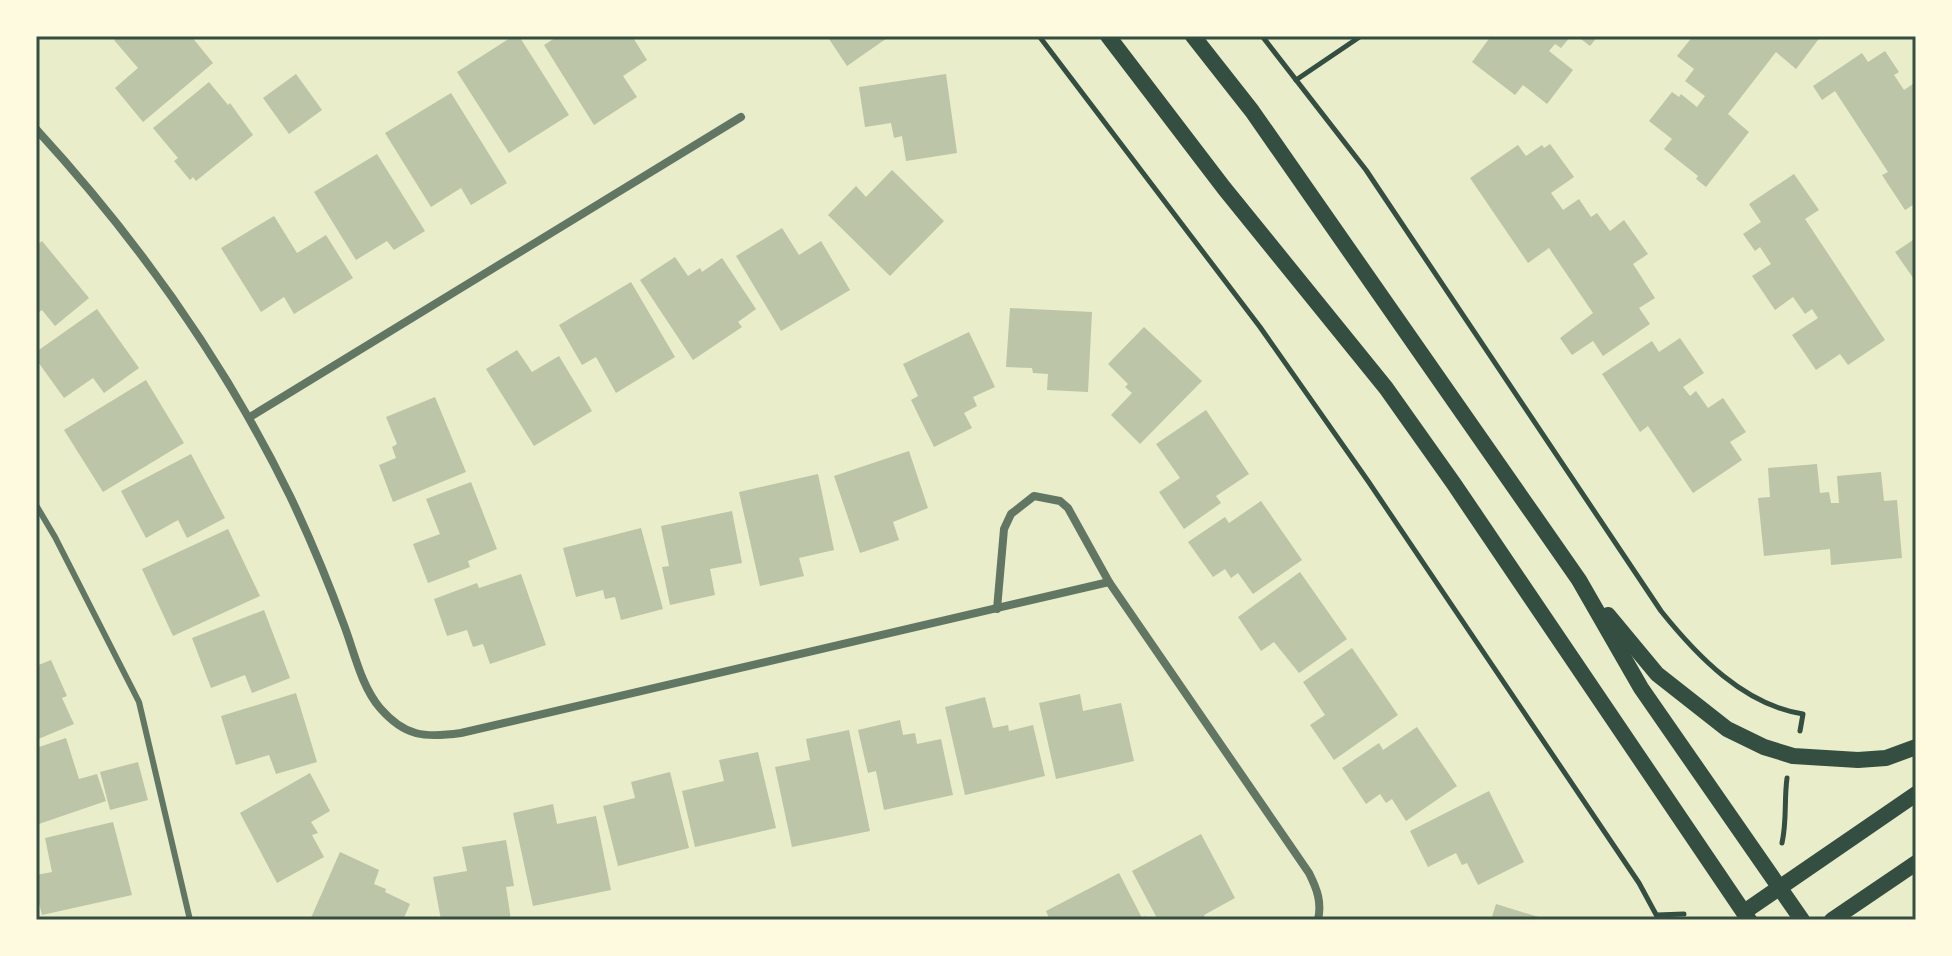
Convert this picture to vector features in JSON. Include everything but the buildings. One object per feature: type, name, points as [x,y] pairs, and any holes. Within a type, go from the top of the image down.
[{"type":"main road","points":[[1108,36],[1224,188],[1386,388],[1747,916],[1780,887],[1916,794]]},
{"type":"main road","points":[[1193,36],[1252,111],[1579,580],[1657,674],[1727,729],[1764,747],[1793,756],[1858,760],[1886,758],[1916,747]]},
{"type":"main road","points":[[1579,580],[1641,688],[1802,920]]},
{"type":"main road","points":[[1832,920],[1916,863]]},
{"type":"street","points":[[250,417],[741,117]]},
{"type":"street","points":[[36,129],[91,188],[201,338],[250,417],[319,561],[364,680],[377,706],[395,724],[413,734],[437,736],[461,733],[1109,582]]},
{"type":"street","points":[[997,609],[1004,529],[1011,514],[1034,496],[1060,501],[1068,508],[1109,582],[1309,873],[1317,888],[1321,908],[1318,920]]},
{"type":"lane","points":[[36,505],[139,702],[190,920]]},
{"type":"path","points":[[1039,36],[1305,391],[1639,883],[1658,918],[1684,914]]},
{"type":"path","points":[[1262,36],[1366,170],[1661,611],[1702,657],[1725,677],[1770,704],[1803,714],[1798,740]]},
{"type":"path","points":[[1296,80],[1361,36]]},
{"type":"path","points":[[1780,852],[1787,817],[1785,793],[1788,774]]}]
